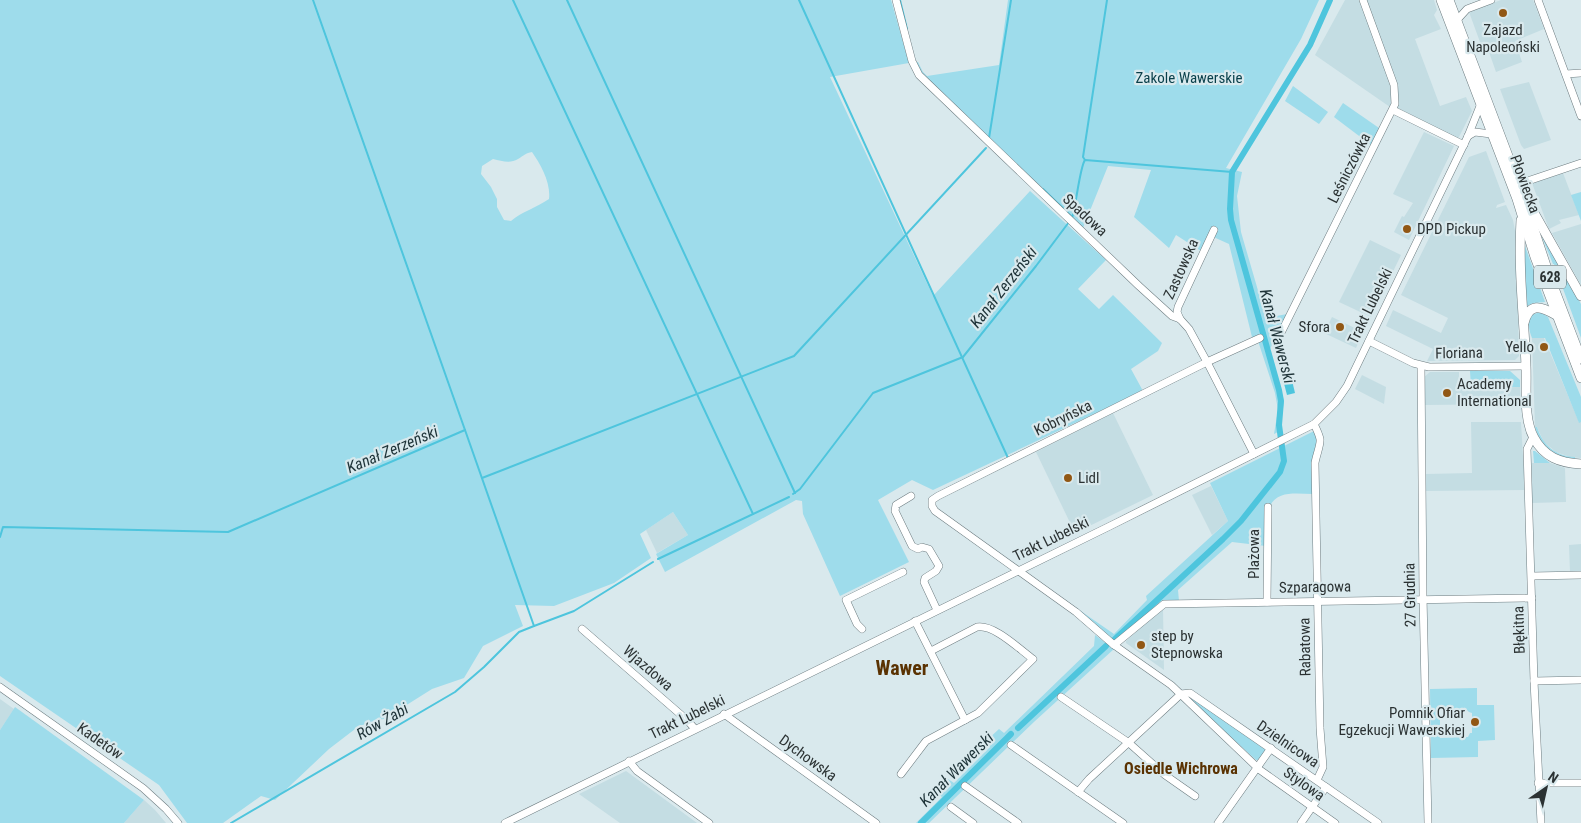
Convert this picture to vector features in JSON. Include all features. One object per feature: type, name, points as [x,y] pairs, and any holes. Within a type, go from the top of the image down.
[{"type":"main road","name":"Płowiecka","points":[[1441,0],[1521,213],[1556,315],[1581,378]]},
{"type":"main road","name":"Płowiecka","points":[[1449,0],[1519,184],[1549,275],[1581,359]]},
{"type":"main road","points":[[1522,193],[1581,296]]},
{"type":"main road","points":[[1521,213],[1523,326],[1528,415],[1533,437],[1542,450],[1553,459],[1568,464],[1581,464]]},
{"type":"main road","points":[[1523,326],[1528,312],[1534,308],[1545,308],[1556,315]]},
{"type":"street","name":"Spadowa","points":[[896,0],[912,61],[918,75],[1132,279],[1172,316],[1180,319],[1189,329],[1208,362],[1254,454]]},
{"type":"street","name":"Leśniczówka","points":[[1277,341],[1393,110],[1395,98],[1394,85],[1363,0]]},
{"type":"street","points":[[1457,20],[1467,9],[1491,0]]},
{"type":"street","points":[[1538,0],[1581,116]]},
{"type":"street","points":[[1566,74],[1581,73]]},
{"type":"street","name":"Trakt Lubelski","points":[[505,823],[1314,424],[1336,402],[1346,386],[1464,145],[1480,106]]},
{"type":"street","points":[[1393,110],[1464,145]]},
{"type":"street","points":[[1468,136],[1475,132],[1491,134]]},
{"type":"street","points":[[1519,184],[1581,163]]},
{"type":"street","name":"Zastowska","points":[[1180,319],[1177,312],[1178,307],[1214,230]]},
{"type":"street","points":[[1208,362],[1260,338]]},
{"type":"street","name":"Floriana","points":[[1368,341],[1421,366],[1526,366]]},
{"type":"street","name":"Kobryńska","points":[[1018,570],[936,510],[932,506],[932,500],[1208,362]]},
{"type":"street","name":"27 Grudnia","points":[[1421,366],[1423,599],[1428,823]]},
{"type":"street","name":"Rabatowa","points":[[1314,424],[1320,439],[1315,463],[1320,728],[1323,767],[1317,780]]},
{"type":"street","name":"Błękitna","points":[[1533,437],[1527,449],[1534,682],[1541,823]]},
{"type":"street","points":[[911,496],[896,505],[895,511],[912,546],[918,549],[922,547],[929,549],[939,566],[936,571],[925,578],[924,582],[937,610]]},
{"type":"street","name":"Plażowa","points":[[1267,602],[1268,507]]},
{"type":"street","points":[[1018,570],[1076,612],[1114,645],[1181,694],[1089,779],[1078,792]]},
{"type":"street","points":[[862,629],[857,624],[846,600],[903,572]]},
{"type":"street","points":[[1532,576],[1581,574]]},
{"type":"street","name":"Szparagowa","points":[[1114,645],[1164,604],[1532,598]]},
{"type":"street","points":[[915,621],[965,720]]},
{"type":"street","points":[[901,774],[926,740],[978,713],[1033,659],[995,631],[983,626],[977,627],[931,651]]},
{"type":"street","name":"Wjazdowa","points":[[582,629],[695,729]]},
{"type":"street","points":[[1534,682],[1581,680]]},
{"type":"street","name":"Kadetów","points":[[0,687],[143,788],[178,823]]},
{"type":"street","name":"Dzielnicowa","points":[[1181,694],[1190,693],[1378,823]]},
{"type":"street","name":"Stylowa","points":[[1181,694],[1258,768],[1335,823]]},
{"type":"street","points":[[1061,697],[1129,743],[1164,775],[1195,796]]},
{"type":"street","name":"Dychowska","points":[[724,714],[876,823]]},
{"type":"street","points":[[1011,745],[1122,823]]},
{"type":"street","points":[[1218,823],[1271,748]]},
{"type":"street","points":[[629,761],[637,772],[708,823]]},
{"type":"street","points":[[1538,783],[1581,783]]},
{"type":"street","points":[[965,786],[1018,823]]},
{"type":"street","points":[[1301,823],[1326,787]]},
{"type":"street","points":[[951,808],[974,823]]},
{"type":"shaded area","points":[[1345,0],[1434,0],[1437,10],[1434,15],[1441,29],[1415,39],[1440,106],[1466,97],[1472,111],[1458,139],[1401,110],[1390,107],[1315,55]]},
{"type":"shaded area","points":[[1501,0],[1533,0],[1544,29],[1515,41],[1522,62],[1496,72],[1489,52],[1484,53],[1469,12]]},
{"type":"shaded area","points":[[1529,82],[1551,140],[1524,149],[1500,89]]},
{"type":"shaded area","points":[[1424,132],[1454,146],[1409,240],[1394,232],[1402,216],[1404,217],[1413,203],[1393,194]]},
{"type":"shaded area","points":[[1486,151],[1505,202],[1497,205],[1496,208],[1506,205],[1513,220],[1516,236],[1519,356],[1515,360],[1427,361],[1433,349],[1386,326],[1393,310],[1441,333],[1448,318],[1401,295],[1469,157]]},
{"type":"shaded area","points":[[1563,173],[1579,215],[1559,220],[1561,223],[1549,229],[1532,183]]},
{"type":"shaded area","points":[[1581,224],[1581,285],[1552,233]]},
{"type":"shaded area","points":[[1370,240],[1401,255],[1371,317],[1339,302]]},
{"type":"shaded area","points":[[1332,317],[1363,332],[1356,348],[1324,333]]},
{"type":"shaded area","points":[[1532,338],[1544,338],[1579,422],[1581,422],[1581,458],[1570,457],[1556,452],[1544,442],[1537,427],[1535,427]]},
{"type":"shaded area","points":[[1281,372],[1290,372],[1295,393],[1287,395]]},
{"type":"shaded area","name":"Academy International","points":[[1430,372],[1459,372],[1459,388],[1520,387],[1521,404],[1425,405],[1423,378]]},
{"type":"shaded area","points":[[1362,375],[1386,387],[1384,404],[1355,389]]},
{"type":"shaded area","points":[[1113,413],[1153,495],[1075,533],[1036,452]]},
{"type":"shaded area","points":[[1471,422],[1521,422],[1525,490],[1426,491],[1426,474],[1472,473]]},
{"type":"shaded area","points":[[1532,463],[1550,463],[1565,468],[1566,502],[1532,503]]},
{"type":"shaded area","points":[[1211,486],[1228,521],[1212,535],[1192,495]]},
{"type":"shaded area","points":[[673,512],[688,535],[657,553],[646,530]]},
{"type":"shaded area","points":[[1581,544],[1581,571],[1570,572],[1569,545]]},
{"type":"shaded area","points":[[1163,608],[1164,670],[1126,643]]},
{"type":"shaded area","points":[[0,699],[14,709],[0,730]]},
{"type":"shaded area","points":[[626,771],[697,823],[620,823],[579,794]]},
{"type":"shaded area","points":[[144,800],[155,810],[166,823],[124,823]]},
{"type":"green space","points":[[0,0],[891,0],[909,63],[830,77],[933,296],[1030,191],[1106,260],[1078,289],[1099,309],[1113,295],[1162,343],[1158,351],[1131,369],[1143,391],[933,490],[912,480],[878,500],[909,562],[840,596],[803,514],[802,501],[796,500],[665,572],[656,554],[688,535],[673,512],[640,534],[651,558],[614,583],[554,606],[515,605],[523,626],[483,646],[464,678],[432,689],[390,717],[359,726],[329,749],[275,800],[261,796],[223,823],[187,823],[159,785],[0,676]],"holes":[[[532,152],[542,168],[547,181],[549,199],[511,221],[504,220],[497,207],[497,199],[481,174],[482,166],[493,159],[506,162],[512,161]]]},
{"type":"green space","name":"Zakole Wawerskie","points":[[1008,0],[1319,0],[1301,39],[1226,168],[1242,172],[1237,196],[1241,232],[1266,318],[1287,314],[1270,349],[1284,401],[1280,431],[1274,434],[1278,410],[1275,393],[1258,341],[1252,337],[1229,244],[1209,235],[1201,251],[1176,235],[1169,248],[1134,217],[1151,170],[1108,166],[1083,228],[920,75],[914,62],[918,62],[927,76],[999,65]]},
{"type":"green space","points":[[1293,86],[1328,112],[1319,124],[1285,101]]},
{"type":"green space","points":[[1343,103],[1379,128],[1371,145],[1334,117]]},
{"type":"green space","points":[[1581,192],[1581,221],[1571,195]]},
{"type":"green space","points":[[1542,237],[1581,304],[1581,338],[1554,264]]},
{"type":"green space","points":[[1525,246],[1545,302],[1533,303],[1525,307]]},
{"type":"green space","points":[[1540,312],[1548,317],[1581,397],[1581,422],[1579,423],[1545,338],[1532,338],[1529,321],[1532,315]]},
{"type":"green space","points":[[1470,371],[1510,371],[1520,380],[1520,387],[1471,387]]},
{"type":"green space","points":[[1535,427],[1537,427],[1546,444],[1556,452],[1575,457],[1575,460],[1549,450],[1537,434]]},
{"type":"green space","points":[[1314,431],[1318,438],[1314,452],[1313,494],[1288,494],[1278,497],[1273,501],[1270,506],[1266,546],[1232,542],[1178,590],[1179,601],[1168,601],[1114,641],[1075,607],[1114,634],[1147,600],[1146,596],[1228,521],[1210,483]]},
{"type":"green space","points":[[1533,451],[1535,451],[1550,463],[1534,463]]},
{"type":"green space","points":[[1095,635],[1114,649],[1035,721],[929,823],[916,823],[942,797],[935,792],[948,779],[954,783],[990,747],[984,743],[999,729],[1004,733],[1094,646]]},
{"type":"green space","points":[[1477,688],[1477,705],[1494,705],[1495,740],[1478,741],[1478,757],[1431,758],[1430,689]],"holes":[[[1440,709],[1466,709],[1472,713],[1472,733],[1468,737],[1440,738]]]},
{"type":"green space","points":[[1188,695],[1266,750],[1259,760],[1256,760],[1187,697]]},
{"type":"green space","points":[[15,707],[144,800],[124,823],[0,823],[0,730]]},
{"type":"waterway","points":[[313,0],[465,430]]},
{"type":"waterway","points":[[513,0],[753,514]]},
{"type":"waterway","points":[[567,0],[795,493]]},
{"type":"waterway","points":[[799,0],[1008,458]]},
{"type":"waterway","points":[[900,0],[907,29]]},
{"type":"waterway","points":[[989,138],[1011,0]]},
{"type":"waterway","points":[[1085,160],[1083,157],[1107,0]]},
{"type":"waterway","name":"Kanał Wawerski","points":[[1115,639],[1241,521],[1280,472],[1284,461],[1279,425],[1281,401],[1279,390],[1231,220],[1232,172],[1310,45],[1330,0]]},
{"type":"waterway","points":[[482,478],[794,356],[986,148]]},
{"type":"waterway","name":"Kanał Zerzeński","points":[[1072,218],[1081,170],[1085,160],[1232,172]]},
{"type":"waterway","points":[[1043,189],[1072,217]]},
{"type":"waterway","name":"Kanał Zerzeński","points":[[793,494],[800,489],[873,393],[963,357],[1069,222]]},
{"type":"waterway","name":"Kanał Zerzeński","points":[[0,537],[3,527],[228,532],[465,430],[534,626],[574,611],[653,562]]},
{"type":"waterway","name":"Kanał Zerzeński","points":[[658,559],[789,497]]},
{"type":"waterway","name":"Rów Żabi","points":[[231,823],[455,692],[484,667],[519,632],[534,626]]},
{"type":"waterway","name":"Kanał Wawerski","points":[[1018,728],[1106,646]]},
{"type":"waterway","name":"Kanał Wawerski","points":[[921,823],[1011,734]]},
{"type":"place","name":"Zajazd Napoleoński","points":[[1503,13]]},
{"type":"place","name":"DPD Pickup","points":[[1407,229]]},
{"type":"place","name":"Sfora","points":[[1340,327]]},
{"type":"place","name":"Yello","points":[[1544,347]]},
{"type":"place","name":"Academy International","points":[[1447,393]]},
{"type":"place","name":"Lidl","points":[[1068,478]]},
{"type":"place","name":"step by Stepnowska","points":[[1141,645]]},
{"type":"place","name":"Pomnik Ofiar Egzekucji Wawerskiej","points":[[1475,722]]},
{"type":"district","name":"Wawer","points":[[902,668]]},
{"type":"district","name":"Osiedle Wichrowa","points":[[1181,768]]}]
